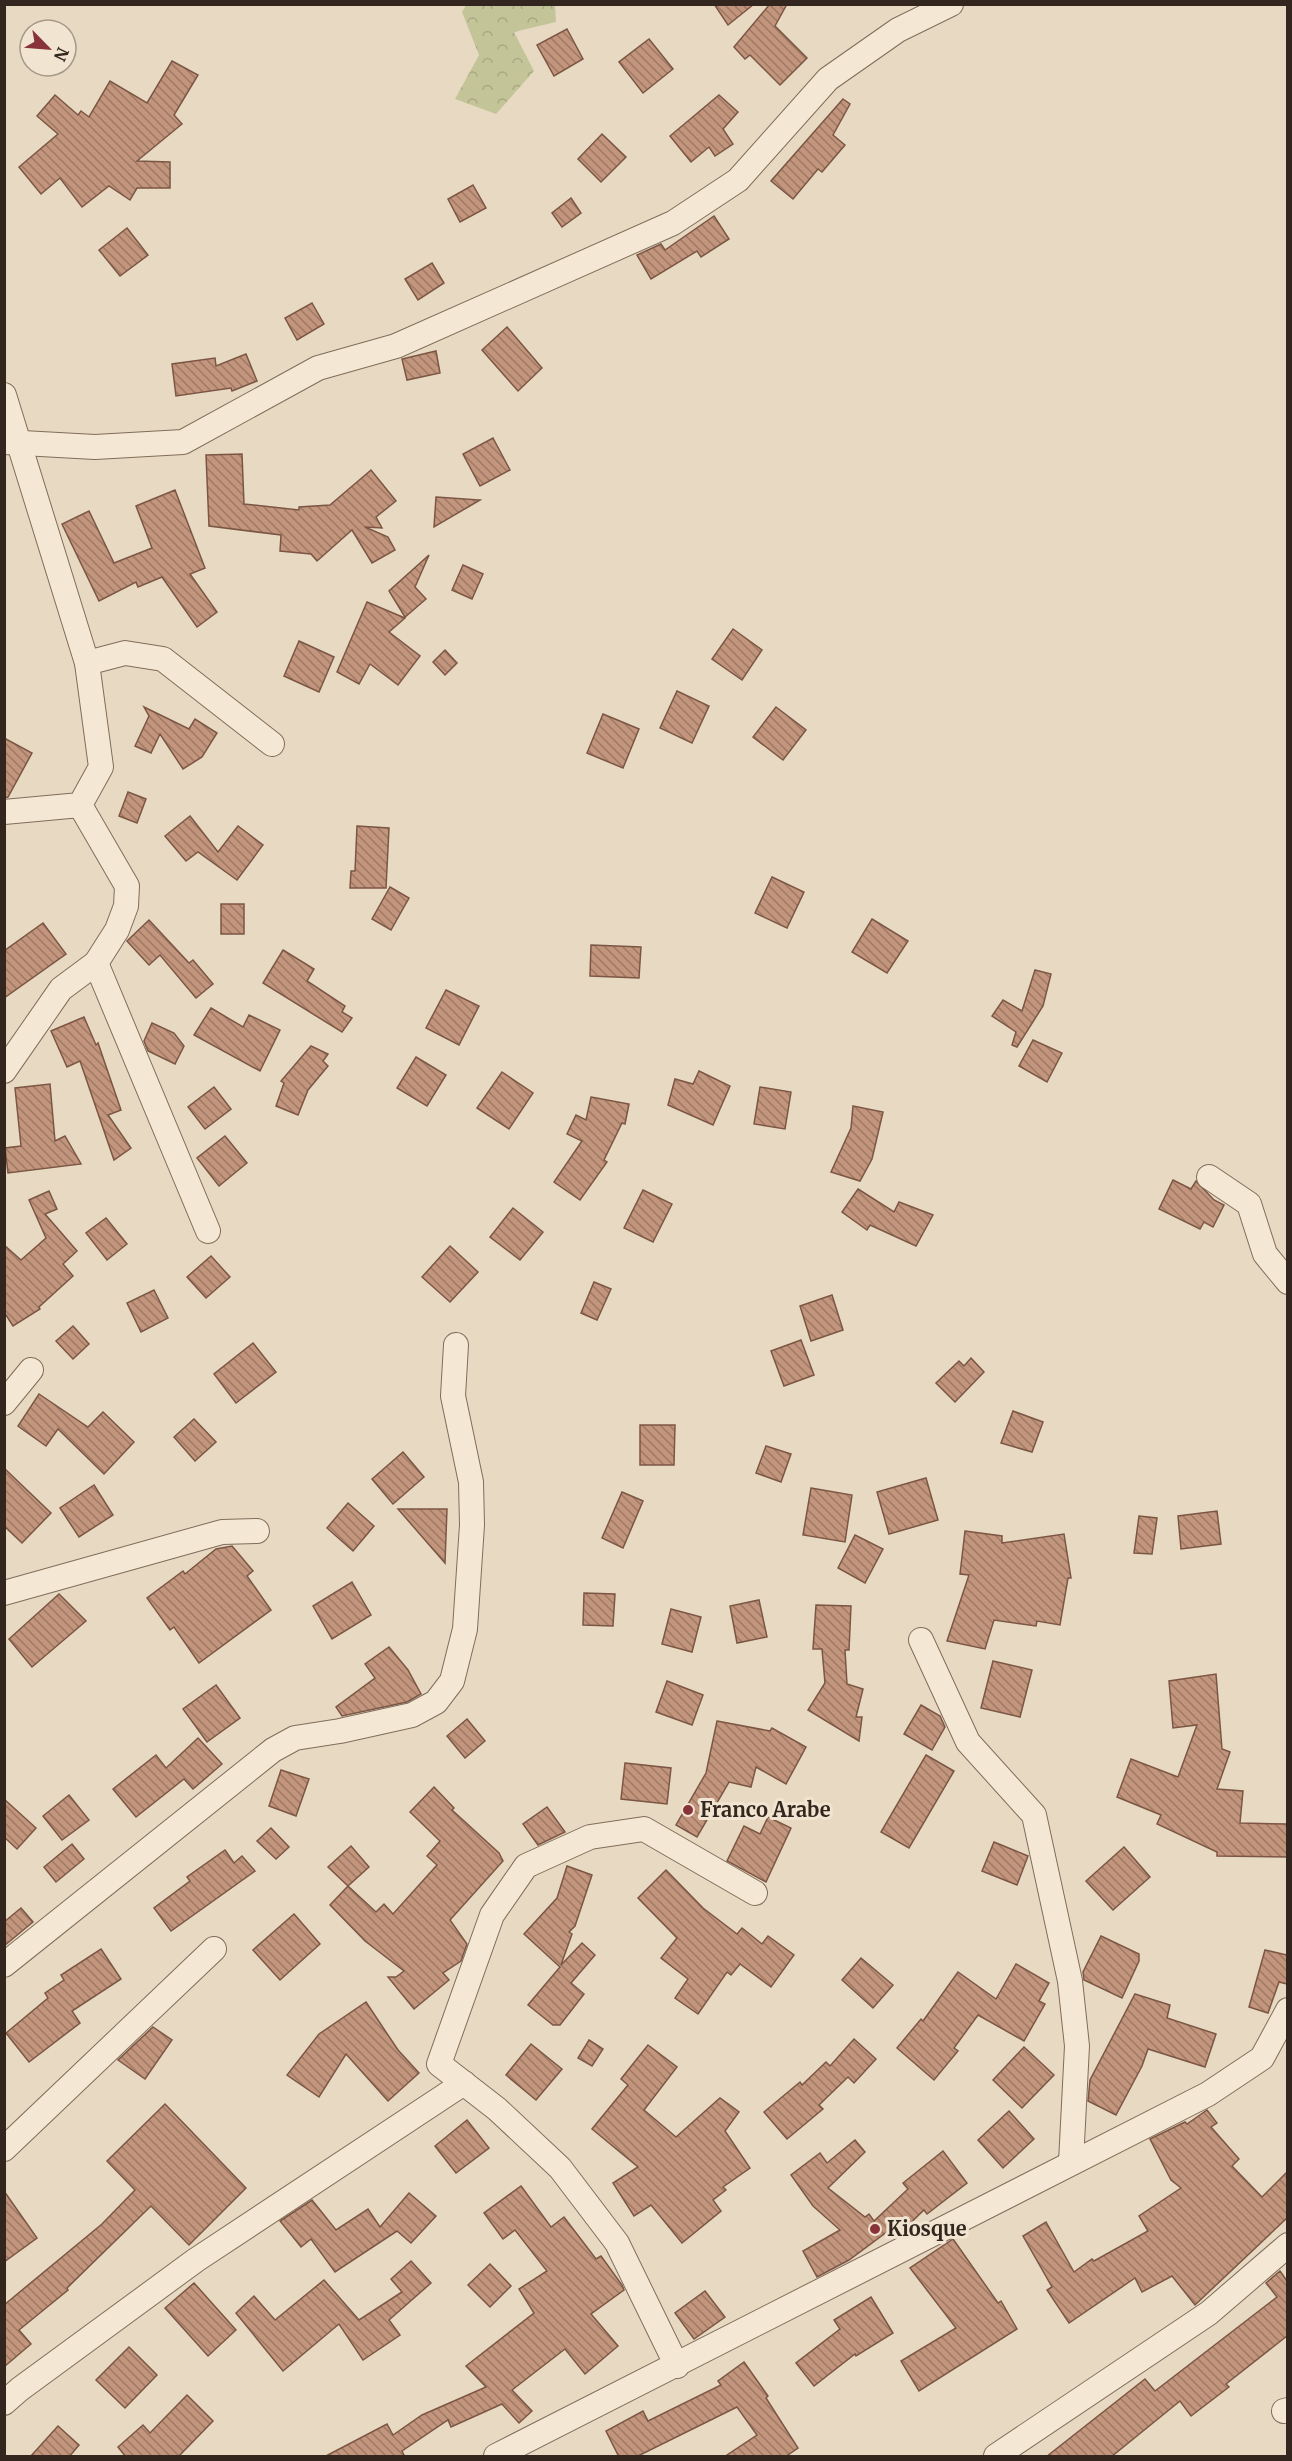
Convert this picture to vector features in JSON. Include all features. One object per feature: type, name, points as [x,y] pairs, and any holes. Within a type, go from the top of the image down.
[{"type":"street","points":[[898,30],[916,4]]},
{"type":"street","points":[[12,442],[95,447],[183,442],[318,368],[396,346],[673,223],[738,180],[828,79],[898,30],[951,4]]},
{"type":"street","points":[[4,395],[12,442],[87,663],[101,767],[80,805]]},
{"type":"street","points":[[87,663],[125,652],[163,658],[272,744]]},
{"type":"street","points":[[4,812],[80,805]]},
{"type":"street","points":[[4,1071],[61,989],[96,963],[117,930],[126,906],[128,886],[80,805]]},
{"type":"street","points":[[96,963],[208,1231]]},
{"type":"street","points":[[1209,1177],[1249,1204],[1265,1254],[1287,1282]]},
{"type":"street","points":[[4,1965],[273,1750],[295,1737],[340,1731],[412,1715],[436,1702],[452,1681],[465,1629],[472,1526],[471,1482],[458,1432],[453,1396],[456,1345]]},
{"type":"street","points":[[4,1403],[31,1370]]},
{"type":"street","points":[[4,1593],[222,1532],[257,1531]]},
{"type":"street","points":[[921,1640],[968,1742],[1034,1815],[1070,1981],[1077,2046],[1071,2162]]},
{"type":"street","points":[[677,2366],[617,2243],[560,2168],[497,2109],[439,2064],[492,1915],[526,1866],[590,1837],[644,1829],[754,1893]]},
{"type":"street","points":[[4,2149],[214,1949]]},
{"type":"street","points":[[496,2457],[1208,2094],[1262,2058],[1287,2010]]},
{"type":"street","points":[[4,2403],[196,2260],[464,2083]]},
{"type":"street","points":[[996,2457],[1209,2313],[1287,2245]]},
{"type":"green space","points":[[466,5],[555,5],[556,22],[514,32],[534,71],[496,114],[455,99],[479,55],[462,12]]},
{"type":"building","points":[[714,4],[754,4],[728,25]]},
{"type":"building","points":[[770,4],[787,4],[775,26],[807,58],[780,85],[750,55],[745,59],[734,47]]},
{"type":"building","points":[[567,29],[583,59],[554,76],[537,45]]},
{"type":"building","points":[[649,39],[673,69],[643,93],[619,62]]},
{"type":"building","points":[[172,61],[198,75],[174,115],[182,124],[137,161],[170,162],[170,188],[137,188],[130,200],[109,186],[82,207],[60,178],[41,194],[19,167],[58,134],[37,116],[55,95],[78,115],[81,111],[89,117],[110,81],[147,103]]},
{"type":"building","points":[[719,95],[738,112],[723,129],[733,144],[715,156],[709,147],[691,162],[670,136]]},
{"type":"building","points":[[843,99],[850,104],[833,135],[845,145],[822,172],[818,169],[793,199],[771,181]]},
{"type":"building","points":[[602,134],[626,157],[601,182],[578,159]]},
{"type":"building","points":[[473,185],[486,208],[460,222],[448,199]]},
{"type":"building","points":[[571,198],[581,213],[562,227],[552,213]]},
{"type":"building","points":[[714,216],[729,239],[701,257],[697,251],[651,279],[637,255],[661,244],[665,250]]},
{"type":"building","points":[[127,228],[148,255],[120,276],[99,250]]},
{"type":"building","points":[[432,263],[444,283],[418,300],[405,279]]},
{"type":"building","points":[[312,303],[324,324],[297,340],[285,318]]},
{"type":"building","points":[[507,327],[542,368],[518,391],[482,350]]},
{"type":"building","points":[[436,351],[440,373],[407,380],[402,359]]},
{"type":"building","points":[[246,354],[257,381],[232,391],[231,388],[176,396],[172,364],[215,358],[216,366]]},
{"type":"building","points":[[493,438],[510,470],[480,486],[463,454]]},
{"type":"building","points":[[242,454],[244,504],[299,510],[299,507],[330,505],[371,470],[396,501],[376,517],[382,528],[365,527],[388,537],[395,550],[372,563],[352,530],[317,561],[311,554],[280,551],[281,535],[209,526],[206,455]]},
{"type":"building","points":[[175,490],[205,568],[190,574],[217,612],[197,627],[162,577],[138,587],[136,582],[99,601],[62,524],[89,511],[114,563],[152,548],[136,506]]},
{"type":"building","points":[[436,497],[480,500],[434,527]]},
{"type":"building","points":[[429,555],[415,587],[426,599],[405,617],[389,591]]},
{"type":"building","points":[[463,565],[483,574],[472,599],[452,590]]},
{"type":"building","points":[[367,602],[405,618],[389,632],[420,656],[398,685],[370,664],[359,684],[337,672]]},
{"type":"building","points":[[733,629],[762,650],[742,680],[712,659]]},
{"type":"building","points":[[299,641],[334,657],[319,692],[284,676]]},
{"type":"building","points":[[445,650],[457,663],[445,675],[433,662]]},
{"type":"building","points":[[677,691],[709,706],[692,743],[660,728]]},
{"type":"building","points":[[144,707],[189,729],[195,719],[217,733],[202,757],[183,769],[160,734],[151,753],[135,746],[149,716]]},
{"type":"building","points":[[776,707],[806,730],[783,760],[753,737]]},
{"type":"building","points":[[603,714],[639,729],[623,768],[587,753]]},
{"type":"building","points":[[4,738],[32,753],[8,797],[4,798]]},
{"type":"building","points":[[128,792],[146,799],[137,823],[119,816]]},
{"type":"building","points":[[190,816],[218,852],[238,826],[263,845],[237,880],[198,852],[186,861],[165,836]]},
{"type":"building","points":[[357,826],[389,828],[386,888],[350,888],[351,871],[355,871]]},
{"type":"building","points":[[772,877],[804,892],[787,928],[755,913]]},
{"type":"building","points":[[390,887],[409,898],[391,930],[372,919]]},
{"type":"building","points":[[221,904],[244,904],[244,934],[221,934]]},
{"type":"building","points":[[872,919],[908,941],[887,973],[852,952]]},
{"type":"building","points":[[149,920],[189,963],[193,960],[213,984],[196,998],[160,955],[149,965],[127,941]]},
{"type":"building","points":[[43,923],[66,954],[4,998],[4,951]]},
{"type":"building","points":[[591,945],[641,947],[639,978],[590,976]]},
{"type":"building","points":[[283,950],[314,969],[307,981],[345,1006],[342,1012],[352,1018],[342,1032],[263,983]]},
{"type":"building","points":[[1035,970],[1051,974],[1043,1006],[1017,1047],[1012,1045],[1016,1032],[992,1016],[1003,1000],[1022,1011]]},
{"type":"building","points":[[446,990],[479,1006],[459,1045],[426,1028]]},
{"type":"building","points":[[211,1008],[243,1027],[249,1015],[280,1030],[260,1071],[194,1035]]},
{"type":"building","points":[[84,1017],[96,1045],[98,1043],[121,1110],[108,1115],[131,1148],[114,1160],[80,1061],[67,1067],[51,1031]]},
{"type":"building","points":[[152,1023],[174,1033],[184,1046],[175,1064],[148,1051],[144,1041]]},
{"type":"building","points":[[1033,1040],[1062,1053],[1047,1082],[1019,1066]]},
{"type":"building","points":[[311,1046],[328,1054],[323,1061],[328,1066],[308,1090],[298,1115],[276,1106],[284,1083],[281,1081]]},
{"type":"building","points":[[416,1057],[446,1075],[427,1106],[397,1088]]},
{"type":"building","points":[[699,1071],[730,1086],[713,1125],[668,1105],[675,1079],[693,1084]]},
{"type":"building","points":[[502,1072],[533,1093],[509,1129],[477,1108]]},
{"type":"building","points":[[50,1084],[55,1141],[65,1136],[81,1164],[8,1173],[5,1148],[21,1146],[15,1088]]},
{"type":"building","points":[[214,1087],[231,1109],[205,1129],[188,1107]]},
{"type":"building","points":[[760,1087],[791,1092],[785,1129],[754,1124]]},
{"type":"building","points":[[591,1097],[629,1104],[625,1124],[622,1123],[604,1160],[607,1162],[580,1200],[554,1182],[582,1141],[567,1134],[576,1115],[586,1120]]},
{"type":"building","points":[[853,1106],[883,1112],[872,1159],[860,1181],[831,1172],[851,1128]]},
{"type":"building","points":[[225,1136],[247,1163],[219,1186],[197,1158]]},
{"type":"building","points":[[1173,1180],[1191,1189],[1196,1181],[1214,1200],[1224,1205],[1213,1227],[1204,1222],[1200,1229],[1159,1209]]},
{"type":"building","points":[[858,1189],[894,1212],[899,1202],[933,1215],[916,1246],[870,1225],[867,1230],[842,1212]]},
{"type":"building","points":[[643,1190],[672,1204],[653,1242],[624,1228]]},
{"type":"building","points":[[49,1191],[57,1209],[45,1214],[77,1251],[63,1264],[73,1276],[39,1307],[40,1309],[13,1326],[4,1312],[4,1245],[21,1260],[46,1238],[29,1200]]},
{"type":"building","points":[[513,1208],[543,1232],[520,1260],[490,1237]]},
{"type":"building","points":[[106,1218],[127,1244],[107,1260],[86,1233]]},
{"type":"building","points":[[450,1246],[478,1272],[450,1302],[422,1277]]},
{"type":"building","points":[[211,1256],[230,1277],[206,1298],[187,1277]]},
{"type":"building","points":[[594,1282],[611,1289],[597,1320],[581,1313]]},
{"type":"building","points":[[154,1290],[168,1318],[141,1332],[127,1303]]},
{"type":"building","points":[[832,1295],[843,1330],[811,1341],[800,1306]]},
{"type":"building","points":[[73,1326],[89,1344],[73,1359],[56,1341]]},
{"type":"building","points":[[801,1340],[814,1375],[784,1386],[771,1351]]},
{"type":"building","points":[[253,1343],[276,1372],[236,1403],[214,1374]]},
{"type":"building","points":[[971,1358],[984,1372],[955,1402],[936,1383],[959,1361],[964,1366]]},
{"type":"building","points":[[39,1394],[88,1427],[103,1412],[134,1442],[104,1474],[58,1429],[46,1446],[18,1426]]},
{"type":"building","points":[[1013,1411],[1043,1422],[1032,1452],[1001,1443]]},
{"type":"building","points":[[194,1419],[216,1442],[195,1461],[174,1437]]},
{"type":"building","points":[[640,1425],[675,1425],[674,1465],[640,1465]]},
{"type":"building","points":[[766,1446],[791,1454],[781,1482],[756,1473]]},
{"type":"building","points":[[403,1452],[424,1477],[393,1504],[372,1479]]},
{"type":"building","points":[[4,1468],[51,1513],[22,1543],[4,1526]]},
{"type":"building","points":[[926,1478],[938,1520],[889,1534],[877,1492]]},
{"type":"building","points":[[94,1485],[113,1515],[79,1537],[60,1508]]},
{"type":"building","points":[[811,1488],[852,1495],[845,1542],[803,1535]]},
{"type":"building","points":[[622,1492],[643,1501],[623,1548],[602,1538]]},
{"type":"building","points":[[348,1503],[374,1526],[353,1551],[327,1528]]},
{"type":"building","points":[[398,1509],[447,1509],[445,1563]]},
{"type":"building","points":[[1217,1511],[1221,1544],[1181,1549],[1178,1516]]},
{"type":"building","points":[[1139,1516],[1157,1518],[1152,1554],[1134,1553]]},
{"type":"building","points":[[965,1531],[1002,1536],[1002,1543],[1064,1534],[1071,1578],[1068,1578],[1060,1625],[1037,1621],[1036,1626],[994,1620],[985,1649],[947,1641],[969,1575],[960,1574]]},
{"type":"building","points":[[855,1535],[883,1549],[865,1583],[838,1568]]},
{"type":"building","points":[[232,1546],[253,1571],[247,1576],[271,1610],[199,1663],[174,1627],[170,1630],[147,1598],[183,1571],[185,1574],[216,1549]]},
{"type":"building","points":[[352,1582],[371,1615],[332,1639],[313,1606]]},
{"type":"building","points":[[584,1593],[615,1594],[613,1626],[583,1625]]},
{"type":"building","points":[[59,1594],[86,1621],[32,1667],[9,1639]]},
{"type":"building","points":[[759,1600],[767,1637],[737,1643],[730,1606]]},
{"type":"building","points":[[816,1605],[851,1606],[849,1650],[845,1650],[847,1684],[863,1689],[856,1717],[862,1717],[859,1741],[808,1710],[825,1683],[822,1649],[813,1649]]},
{"type":"building","points":[[671,1609],[701,1617],[692,1652],[662,1644]]},
{"type":"building","points":[[389,1647],[408,1670],[421,1694],[407,1702],[342,1716],[336,1707],[375,1678],[365,1664]]},
{"type":"building","points":[[993,1661],[1032,1670],[1020,1717],[981,1708]]},
{"type":"building","points":[[1216,1674],[1222,1749],[1230,1752],[1217,1789],[1243,1791],[1240,1823],[1287,1824],[1287,1857],[1217,1856],[1217,1852],[1157,1824],[1161,1815],[1117,1797],[1131,1759],[1178,1777],[1197,1725],[1173,1728],[1169,1681]]},
{"type":"building","points":[[667,1681],[703,1695],[692,1725],[656,1712]]},
{"type":"building","points":[[216,1685],[240,1718],[207,1742],[183,1709]]},
{"type":"building","points":[[921,1705],[940,1716],[945,1727],[932,1750],[904,1734]]},
{"type":"building","points":[[467,1719],[485,1741],[465,1758],[447,1736]]},
{"type":"building","points":[[717,1721],[770,1731],[772,1728],[806,1747],[786,1784],[756,1767],[751,1787],[729,1782],[697,1837],[676,1825],[706,1773]]},
{"type":"building","points":[[198,1738],[222,1764],[193,1789],[184,1779],[136,1817],[113,1789],[156,1755],[166,1768]]},
{"type":"building","points":[[926,1755],[954,1771],[909,1848],[881,1832]]},
{"type":"building","points":[[625,1763],[671,1768],[667,1804],[621,1799]]},
{"type":"building","points":[[281,1770],[309,1779],[296,1816],[269,1806]]},
{"type":"building","points":[[434,1787],[454,1808],[452,1810],[499,1853],[503,1861],[450,1920],[467,1944],[461,1961],[443,1973],[449,1980],[414,2009],[388,1977],[396,1977],[404,1971],[365,1941],[330,1905],[348,1886],[376,1912],[384,1904],[393,1914],[437,1865],[427,1856],[440,1841],[410,1812]]},
{"type":"building","points":[[69,1795],[89,1820],[62,1840],[43,1816]]},
{"type":"building","points":[[4,1799],[36,1828],[17,1849],[4,1837]]},
{"type":"building","points":[[547,1807],[565,1832],[538,1845],[523,1824]]},
{"type":"building","points":[[768,1817],[791,1828],[766,1882],[727,1861],[744,1826],[760,1834]]},
{"type":"building","points":[[271,1828],[289,1847],[276,1859],[257,1841]]},
{"type":"building","points":[[994,1842],[1028,1856],[1017,1885],[982,1871]]},
{"type":"building","points":[[72,1844],[84,1859],[56,1882],[44,1867]]},
{"type":"building","points":[[351,1846],[369,1867],[348,1886],[328,1867]]},
{"type":"building","points":[[1124,1847],[1150,1877],[1113,1910],[1086,1881]]},
{"type":"building","points":[[225,1850],[234,1863],[242,1856],[255,1871],[171,1931],[154,1908],[190,1881],[187,1877]]},
{"type":"building","points":[[567,1866],[592,1875],[575,1926],[569,1932],[572,1934],[561,1965],[582,1943],[595,1955],[571,1983],[584,1994],[560,2025],[553,2025],[528,2005],[560,1967],[524,1934],[557,1898]]},
{"type":"building","points":[[666,1870],[703,1908],[737,1934],[742,1928],[762,1944],[768,1936],[794,1955],[771,1987],[740,1964],[731,1975],[727,1972],[698,2014],[675,1998],[688,1979],[661,1958],[677,1938],[638,1898]]},
{"type":"building","points":[[21,1908],[33,1922],[4,1946],[4,1922]]},
{"type":"building","points":[[294,1914],[320,1944],[280,1980],[253,1950]]},
{"type":"building","points":[[1101,1936],[1139,1954],[1139,1961],[1122,1998],[1084,1980],[1083,1972]]},
{"type":"building","points":[[101,1949],[121,1979],[72,2011],[80,2023],[29,2062],[6,2033],[48,1998],[45,1993],[64,1980],[61,1975]]},
{"type":"building","points":[[1265,1950],[1287,1955],[1287,1984],[1279,1982],[1268,2013],[1249,2007]]},
{"type":"building","points":[[861,1958],[893,1985],[873,2008],[842,1980]]},
{"type":"building","points":[[1016,1964],[1049,1983],[1039,2001],[1045,2004],[1024,2041],[978,2015],[954,2048],[958,2051],[934,2080],[897,2048],[921,2019],[923,2021],[958,1972],[996,1999]]},
{"type":"building","points":[[1135,1994],[1170,2005],[1167,2018],[1216,2034],[1205,2067],[1148,2049],[1142,2066],[1116,2115],[1088,2101],[1090,2080]]},
{"type":"building","points":[[366,2002],[398,2050],[419,2073],[388,2101],[346,2054],[319,2097],[287,2075],[319,2034]]},
{"type":"building","points":[[153,2027],[172,2040],[145,2079],[118,2060]]},
{"type":"building","points":[[854,2039],[876,2059],[854,2083],[848,2077],[819,2105],[823,2109],[787,2139],[764,2112],[800,2082],[802,2085],[826,2062],[830,2066]]},
{"type":"building","points":[[589,2040],[603,2049],[592,2066],[578,2058]]},
{"type":"building","points":[[531,2044],[562,2069],[536,2100],[506,2075]]},
{"type":"building","points":[[648,2045],[677,2067],[644,2110],[676,2137],[720,2098],[739,2112],[725,2131],[750,2168],[723,2187],[726,2190],[713,2200],[721,2211],[682,2243],[651,2205],[634,2216],[613,2183],[638,2167],[592,2129],[628,2085],[621,2079]]},
{"type":"building","points":[[1024,2047],[1054,2075],[1022,2108],[993,2080]]},
{"type":"building","points":[[165,2104],[246,2188],[189,2245],[151,2206],[67,2288],[68,2290],[19,2330],[31,2344],[4,2367],[4,2305],[102,2224],[135,2190],[107,2161]]},
{"type":"building","points":[[1207,2110],[1217,2123],[1211,2127],[1239,2159],[1232,2166],[1262,2197],[1287,2172],[1287,2218],[1195,2305],[1172,2276],[1142,2292],[1135,2278],[1069,2323],[1047,2290],[1052,2287],[1023,2236],[1046,2222],[1074,2272],[1092,2259],[1094,2261],[1148,2231],[1139,2216],[1181,2188],[1171,2180],[1150,2139],[1185,2122],[1187,2124]]},
{"type":"building","points":[[1009,2111],[1034,2139],[1003,2168],[978,2140]]},
{"type":"building","points":[[467,2120],[489,2148],[456,2173],[435,2146]]},
{"type":"building","points":[[855,2140],[865,2152],[828,2188],[865,2217],[869,2214],[874,2221],[908,2189],[903,2183],[943,2151],[967,2183],[927,2214],[924,2210],[901,2232],[895,2226],[849,2260],[817,2277],[803,2251],[840,2230],[813,2206],[791,2175],[820,2153],[827,2163]]},
{"type":"building","points":[[521,2186],[551,2227],[564,2217],[596,2259],[601,2256],[622,2285],[624,2290],[591,2314],[618,2346],[585,2374],[565,2349],[512,2390],[532,2411],[519,2423],[502,2404],[451,2427],[448,2420],[402,2451],[405,2457],[324,2457],[387,2424],[393,2435],[422,2415],[486,2387],[466,2366],[534,2313],[519,2289],[547,2271],[515,2230],[503,2239],[484,2213]]},
{"type":"building","points":[[4,2191],[37,2238],[4,2262]]},
{"type":"building","points":[[409,2193],[436,2216],[411,2243],[397,2231],[335,2272],[311,2239],[301,2247],[280,2221],[312,2200],[336,2230],[368,2209],[380,2227]]},
{"type":"building","points":[[953,2239],[998,2303],[1001,2301],[1017,2329],[919,2391],[901,2361],[956,2328],[910,2268]]},
{"type":"building","points":[[411,2261],[431,2283],[389,2320],[400,2335],[363,2360],[339,2324],[283,2371],[236,2313],[254,2296],[275,2320],[324,2280],[359,2320],[402,2292],[391,2279]]},
{"type":"building","points":[[490,2264],[511,2286],[490,2307],[468,2285]]},
{"type":"building","points":[[1280,2271],[1287,2281],[1287,2336],[1226,2384],[1229,2387],[1191,2416],[1180,2401],[1111,2457],[1046,2457],[1145,2379],[1155,2391],[1277,2297],[1266,2283]]},
{"type":"building","points":[[194,2283],[236,2330],[208,2356],[165,2308]]},
{"type":"building","points":[[705,2291],[725,2317],[694,2339],[675,2313]]},
{"type":"building","points":[[871,2297],[893,2333],[856,2356],[855,2354],[814,2386],[796,2363],[840,2329],[834,2320]]},
{"type":"building","points":[[129,2347],[157,2375],[125,2408],[96,2380]]},
{"type":"building","points":[[744,2362],[768,2396],[766,2398],[798,2448],[785,2457],[724,2457],[757,2435],[737,2407],[636,2457],[619,2457],[606,2431],[643,2411],[648,2421],[721,2385],[718,2381]]},
{"type":"building","points":[[187,2395],[213,2421],[178,2457],[126,2457],[118,2447],[143,2425],[150,2433]]},
{"type":"building","points":[[58,2426],[79,2445],[69,2457],[30,2457]]},
{"type":"place","name":"Franco Arabe","points":[[688,1810]]},
{"type":"place","name":"Kiosque","points":[[875,2229]]}]
